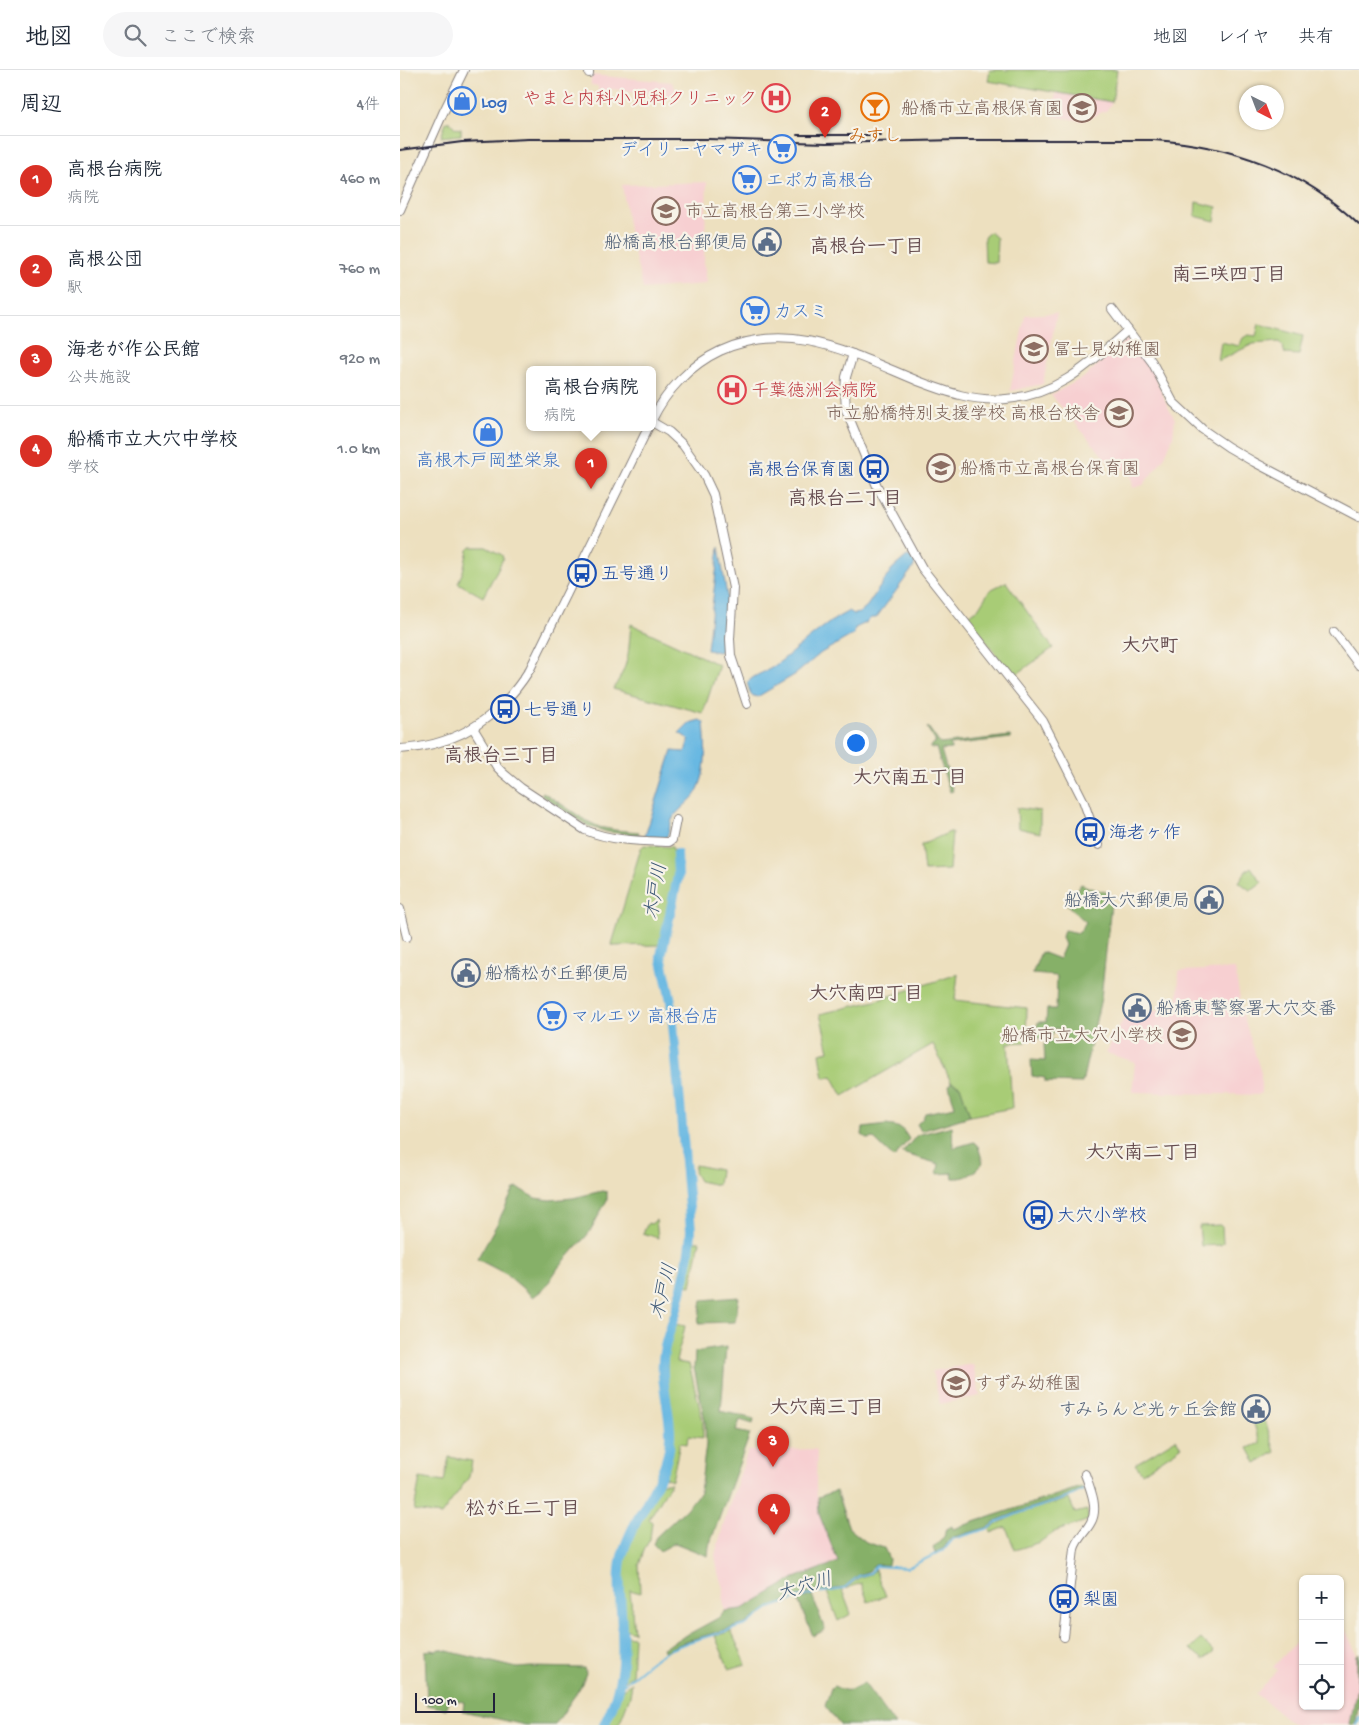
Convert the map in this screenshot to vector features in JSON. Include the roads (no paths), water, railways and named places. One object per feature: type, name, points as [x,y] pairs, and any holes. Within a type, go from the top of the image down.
[{"type":"street","points":[[400,210],[464,70]]},
{"type":"street","points":[[1112,309],[1152,362],[1173,402],[1202,429],[1254,462],[1359,517]]},
{"type":"street","points":[[656,414],[669,392],[689,372],[715,354],[735,345],[776,337],[796,338],[822,344],[853,354],[947,392],[970,398],[1005,399],[1021,397],[1045,390],[1073,377],[1128,330]]},
{"type":"street","points":[[853,354],[846,377],[846,410],[876,486],[922,568],[1043,721],[1083,800],[1100,845]]},
{"type":"street","points":[[656,424],[669,432],[682,445],[706,479],[713,494],[733,588],[731,656],[747,704]]},
{"type":"street","points":[[400,749],[429,745],[459,736],[488,718],[508,700],[530,669],[647,431]]},
{"type":"street","points":[[1334,632],[1359,665]]},
{"type":"street","points":[[473,728],[502,773],[521,788],[585,830],[615,838],[669,842],[672,840],[676,820]]},
{"type":"street","points":[[400,909],[407,937]]},
{"type":"street","points":[[1064,1637],[1074,1549],[1078,1538],[1092,1521],[1094,1511],[1085,1474]]},
{"type":"water","points":[[719,547],[727,596],[723,649],[719,652],[707,650]]},
{"type":"water","points":[[907,556],[911,557],[915,563],[913,568],[876,618],[871,618],[866,623],[855,628],[854,634],[821,653],[796,674],[757,697],[751,695],[747,683],[749,680],[773,667],[839,617],[849,611],[854,614],[859,613],[867,606],[892,569]]},
{"type":"water","points":[[700,720],[704,723],[705,761],[699,788],[694,796],[674,816],[666,838],[645,836],[672,751],[685,752],[689,739],[679,733],[689,723]]},
{"type":"waterway","name":"木戸川","points":[[604,1725],[616,1696],[622,1669],[623,1642],[619,1580],[621,1561],[630,1534],[658,1481],[668,1454],[670,1429],[663,1377],[664,1352],[688,1261],[691,1230],[671,1001],[661,956],[678,876],[677,854]]},
{"type":"waterway","name":"大穴川","points":[[619,1688],[657,1657],[669,1650],[746,1625],[770,1608],[811,1594],[843,1589],[859,1576],[870,1573],[876,1566],[907,1568],[944,1550],[953,1539],[990,1528],[999,1521],[1067,1498],[1083,1490]]},
{"type":"waterway","points":[[1357,1725],[1359,1717]]},
{"type":"railway","points":[[797,135],[880,135]]},
{"type":"railway","points":[[400,150],[462,142],[528,139],[708,139],[826,143],[958,140],[1154,140],[1210,148],[1264,164],[1314,190],[1338,206],[1359,225]]},
{"type":"place","name":"やまと内科小児科クリニック","points":[[776,98]]},
{"type":"place","name":"Log","points":[[462,101]]},
{"type":"place","name":"みすし","points":[[875,107]]},
{"type":"place","name":"船橋市立高根保育園","points":[[1082,108]]},
{"type":"place","name":"高根公団","points":[[825,138]]},
{"type":"place","name":"デイリーヤマザキ","points":[[782,149]]},
{"type":"place","name":"エポカ高根台","points":[[747,180]]},
{"type":"place","name":"市立高根台第三小学校","points":[[666,211]]},
{"type":"place","name":"船橋高根台郵便局","points":[[767,242]]},
{"type":"place","name":"カスミ","points":[[755,311]]},
{"type":"place","name":"冨士見幼稚園","points":[[1034,349]]},
{"type":"place","name":"千葉徳洲会病院","points":[[732,390]]},
{"type":"place","name":"市立船橋特別支援学校 高根台校舎","points":[[1119,413]]},
{"type":"place","name":"高根木戸岡埜栄泉","points":[[488,432]]},
{"type":"place","name":"船橋市立高根台保育園","points":[[941,468]]},
{"type":"place","name":"高根台保育園","points":[[874,469]]},
{"type":"place","name":"高根台病院","points":[[591,489]]},
{"type":"place","name":"五号通り","points":[[582,573]]},
{"type":"place","name":"七号通り","points":[[505,709]]},
{"type":"place","name":"海老ヶ作","points":[[1090,832]]},
{"type":"place","name":"船橋大穴郵便局","points":[[1209,900]]},
{"type":"place","name":"船橋松が丘郵便局","points":[[466,973]]},
{"type":"place","name":"船橋東警察署大穴交番","points":[[1137,1008]]},
{"type":"place","name":"マルエツ 高根台店","points":[[552,1016]]},
{"type":"place","name":"船橋市立大穴小学校","points":[[1182,1035]]},
{"type":"place","name":"大穴小学校","points":[[1038,1215]]},
{"type":"place","name":"すずみ幼稚園","points":[[956,1383]]},
{"type":"place","name":"すみらんど光ヶ丘会館","points":[[1256,1409]]},
{"type":"place","name":"海老が作公民館","points":[[773,1467]]},
{"type":"place","name":"船橋市立大穴中学校","points":[[774,1535]]},
{"type":"place","name":"梨園","points":[[1064,1599]]},
{"type":"district","name":"高根台一丁目","points":[[867,245]]},
{"type":"district","name":"南三咲四丁目","points":[[1229,273]]},
{"type":"district","name":"高根台二丁目","points":[[845,497]]},
{"type":"district","name":"大穴町","points":[[1150,644]]},
{"type":"district","name":"高根台三丁目","points":[[501,754]]},
{"type":"district","name":"大穴南五丁目","points":[[910,776]]},
{"type":"district","name":"大穴南四丁目","points":[[866,992]]},
{"type":"district","name":"大穴南二丁目","points":[[1143,1151]]},
{"type":"district","name":"大穴南三丁目","points":[[827,1406]]},
{"type":"district","name":"松が丘二丁目","points":[[523,1507]]}]
